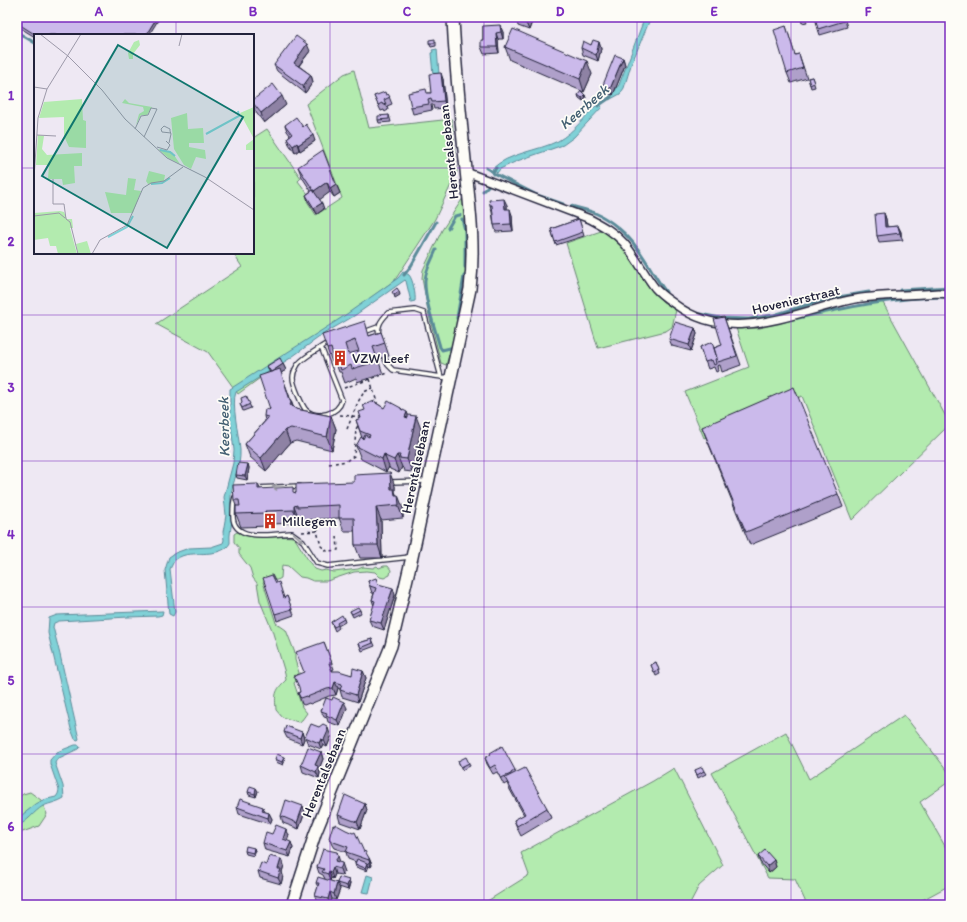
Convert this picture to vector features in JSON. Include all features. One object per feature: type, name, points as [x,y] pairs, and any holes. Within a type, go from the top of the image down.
[{"type":"street","name":"Herentalsebaan","points":[[292,905],[315,834],[391,646],[429,481],[446,377],[470,289],[473,266],[471,216],[453,17]]},
{"type":"street","name":"Hovenierstraat","points":[[466,172],[590,219],[608,228],[624,243],[660,293],[693,316],[712,322],[744,325],[763,323],[851,300],[938,293],[950,294]]},
{"type":"lane","points":[[380,342],[378,327],[388,313],[415,310],[424,313],[446,377],[393,370],[388,365],[384,357]]},
{"type":"lane","points":[[356,334],[378,327]]},
{"type":"lane","points":[[321,347],[342,400],[337,410],[330,414],[315,414],[306,410],[302,404],[293,379],[297,365],[321,347],[334,341]]},
{"type":"lane","points":[[389,482],[429,481]]},
{"type":"lane","points":[[251,488],[302,486]]},
{"type":"lane","points":[[237,493],[233,501],[233,518],[236,527],[244,533],[260,535],[292,533],[303,541],[318,564],[328,566],[412,557]]},
{"type":"path","points":[[338,390],[386,374],[393,370]]},
{"type":"path","points":[[370,379],[378,407],[373,409]]},
{"type":"path","points":[[347,429],[351,416],[364,392],[373,388]]},
{"type":"path","points":[[330,414],[363,416],[367,418]]},
{"type":"path","points":[[329,464],[346,461],[354,456],[356,429],[359,423]]},
{"type":"path","points":[[329,522],[318,526],[317,531],[321,546],[327,551],[338,550],[337,536]]},
{"type":"path","points":[[292,533],[317,531]]},
{"type":"green space","points":[[354,70],[369,128],[452,119],[457,172],[435,219],[395,280],[238,394],[208,352],[156,324],[242,267],[234,254],[254,254],[254,137],[267,129],[301,178],[298,181],[311,198],[307,201],[316,215],[342,198],[306,104],[344,74]]},
{"type":"green space","points":[[463,198],[468,233],[466,282],[461,310],[446,365],[441,363],[428,311],[422,278],[423,270],[442,230]]},
{"type":"green space","points":[[604,230],[624,249],[651,290],[663,302],[676,310],[672,327],[666,331],[598,348],[566,243]]},
{"type":"green space","points":[[882,301],[950,424],[852,520],[802,396],[704,438],[685,392],[749,367],[736,328],[760,328],[806,315]]},
{"type":"green space","points":[[237,532],[244,535],[258,537],[294,537],[310,563],[315,569],[321,571],[326,570],[334,572],[363,567],[373,568],[377,566],[379,568],[388,566],[391,570],[390,575],[384,578],[380,577],[375,572],[367,571],[354,572],[327,581],[313,581],[300,577],[288,566],[282,565],[281,578],[263,582],[276,623],[286,630],[295,653],[295,660],[300,676],[294,683],[302,707],[307,713],[302,720],[298,722],[282,717],[276,710],[276,694],[279,687],[286,680],[285,673],[272,630],[260,601],[257,583],[253,578],[250,568],[239,554],[239,548],[234,542],[234,534]]},
{"type":"green space","points":[[904,715],[950,774],[950,781],[920,802],[950,855],[950,885],[913,905],[807,905],[795,879],[768,878],[712,773],[786,732],[809,779]]},
{"type":"green space","points":[[674,768],[723,865],[699,886],[689,905],[481,905],[529,875],[521,853]]},
{"type":"green space","points":[[30,792],[41,800],[47,814],[39,826],[17,834],[17,799],[23,794]]},
{"type":"water","points":[[645,17],[651,17],[631,65],[624,88],[620,94],[609,100],[608,97],[614,94],[613,93],[619,85]]},
{"type":"water","points":[[437,49],[439,74],[433,75],[431,53],[433,52],[432,50]]},
{"type":"water","points":[[599,103],[602,107],[574,137],[563,145],[517,161],[500,169],[497,173],[492,169],[506,159],[558,141],[575,128]]},
{"type":"water","points":[[403,272],[409,275],[412,280],[415,292],[415,301],[411,302],[405,280],[354,316],[325,333],[289,359],[236,392],[234,404],[240,456],[231,495],[232,516],[230,543],[227,547],[216,552],[185,555],[174,561],[170,569],[175,612],[173,616],[169,614],[165,570],[169,557],[189,548],[211,547],[223,543],[224,540],[223,532],[226,515],[224,497],[233,463],[234,450],[230,418],[230,389],[341,318],[398,278]]},
{"type":"water","points":[[163,611],[162,615],[158,616],[59,621],[54,623],[53,627],[79,739],[75,739],[71,729],[48,633],[49,618],[57,615]]},
{"type":"water","points":[[75,745],[79,745],[80,747],[57,759],[55,763],[63,786],[64,798],[43,806],[25,822],[17,826],[17,819],[36,804],[43,800],[56,797],[59,790],[50,760],[57,752]]},
{"type":"water","points":[[367,875],[373,877],[369,893],[362,892]]},
{"type":"building","points":[[17,17],[157,17],[147,34],[34,34],[17,23]]},
{"type":"building","points":[[516,17],[529,17],[526,23],[516,19]]},
{"type":"building","points":[[800,17],[805,17],[805,19],[801,20]]},
{"type":"building","points":[[815,17],[843,17],[844,21],[818,29]]},
{"type":"building","points":[[500,25],[501,32],[496,33],[497,47],[481,47],[481,40],[483,40],[483,26]]},
{"type":"building","points":[[786,26],[795,55],[799,54],[803,68],[787,73],[774,30]]},
{"type":"building","points":[[513,29],[587,61],[580,79],[505,47]]},
{"type":"building","points":[[296,36],[307,44],[294,63],[311,75],[303,86],[274,65]]},
{"type":"building","points":[[435,39],[435,43],[429,43],[429,40]]},
{"type":"building","points":[[593,40],[599,42],[596,55],[581,48],[583,41],[591,45]]},
{"type":"building","points":[[615,55],[623,58],[610,89],[603,85]]},
{"type":"building","points":[[441,73],[444,101],[432,102],[431,98],[428,99],[429,104],[411,107],[408,93],[426,89],[427,93],[431,93],[429,74]]},
{"type":"building","points":[[812,77],[814,83],[810,85],[808,78]]},
{"type":"building","points":[[273,84],[282,96],[261,113],[254,104],[254,99]]},
{"type":"building","points":[[581,91],[585,95],[582,98],[578,95]]},
{"type":"building","points":[[385,92],[386,95],[388,94],[390,97],[384,100],[386,104],[383,105],[382,103],[378,105],[374,96]]},
{"type":"building","points":[[389,115],[389,119],[378,120],[378,116]]},
{"type":"building","points":[[296,117],[303,127],[306,124],[313,135],[298,145],[297,143],[293,146],[287,138],[292,134],[285,125]]},
{"type":"building","points":[[323,150],[336,184],[330,188],[327,182],[314,191],[298,167]]},
{"type":"building","points":[[313,190],[322,203],[314,208],[306,195]]},
{"type":"building","points":[[504,199],[505,209],[510,209],[511,224],[494,225],[492,205],[490,205],[489,200]]},
{"type":"building","points":[[884,213],[885,227],[898,226],[900,233],[877,236],[875,214]]},
{"type":"building","points":[[579,219],[583,232],[555,242],[551,229]]},
{"type":"building","points":[[397,288],[399,291],[394,295],[392,292]]},
{"type":"building","points":[[724,317],[737,356],[718,362],[714,348],[722,345],[714,319]]},
{"type":"building","points":[[365,321],[369,336],[381,332],[385,343],[373,347],[378,361],[352,369],[351,365],[341,370],[337,358],[334,359],[331,348],[327,349],[322,335]],"holes":[[[355,340],[359,351],[348,354],[345,344]]]},
{"type":"building","points":[[675,322],[695,328],[689,345],[669,339]]},
{"type":"building","points":[[712,342],[717,358],[715,359],[716,364],[714,365],[712,360],[705,362],[700,347]]},
{"type":"building","points":[[280,358],[283,364],[271,372],[267,366]]},
{"type":"building","points":[[280,369],[291,403],[290,405],[296,409],[331,416],[327,437],[291,428],[285,430],[261,458],[245,444],[268,418],[264,416],[265,409],[270,409],[259,376]]},
{"type":"building","points":[[794,387],[838,494],[746,532],[702,427]]},
{"type":"building","points":[[246,396],[250,404],[242,408],[240,404],[242,402],[241,398]]},
{"type":"building","points":[[375,401],[384,408],[388,401],[407,412],[405,417],[408,418],[408,415],[416,416],[407,459],[399,458],[400,455],[397,455],[394,460],[385,456],[386,455],[384,454],[382,459],[356,446],[361,437],[363,439],[365,435],[369,437],[370,435],[360,431],[356,420],[361,418],[359,412],[365,410],[363,405]]},
{"type":"building","points":[[238,463],[248,464],[245,476],[236,475]]},
{"type":"building","points":[[390,473],[391,489],[394,489],[395,495],[398,495],[399,505],[376,507],[378,545],[355,545],[354,518],[339,518],[339,505],[297,507],[297,505],[294,506],[294,510],[236,514],[236,506],[240,506],[239,500],[234,500],[233,485],[258,484],[258,489],[293,487],[293,492],[296,493],[296,484],[354,482],[354,475]]},
{"type":"building","points":[[272,575],[276,583],[279,582],[284,598],[287,596],[292,609],[275,614],[263,578]]},
{"type":"building","points":[[376,578],[378,584],[393,588],[381,623],[369,620],[375,601],[372,600],[376,588],[370,586],[368,581]]},
{"type":"building","points":[[358,607],[360,610],[352,614],[350,611]]},
{"type":"building","points":[[342,615],[344,619],[337,623],[338,625],[334,627],[331,622]]},
{"type":"building","points":[[372,639],[373,643],[361,648],[359,643]]},
{"type":"building","points":[[324,642],[332,663],[329,663],[332,671],[339,671],[352,675],[353,668],[363,671],[356,695],[340,690],[342,684],[335,682],[333,688],[307,697],[300,697],[298,693],[300,692],[299,687],[294,676],[304,672],[296,652]]},
{"type":"building","points":[[656,662],[659,670],[654,672],[651,665]]},
{"type":"building","points":[[333,697],[344,702],[337,720],[321,711],[326,698],[332,700]]},
{"type":"building","points":[[311,724],[319,727],[323,724],[327,726],[328,731],[324,740],[321,739],[319,743],[305,737]]},
{"type":"building","points":[[286,726],[302,732],[300,738],[284,732]]},
{"type":"building","points":[[502,746],[515,770],[511,774],[501,778],[495,765],[490,768],[485,758],[491,754],[490,753]]},
{"type":"building","points":[[308,747],[321,752],[315,765],[318,766],[316,772],[301,765]]},
{"type":"building","points":[[277,754],[284,757],[282,762],[275,759]]},
{"type":"building","points":[[466,757],[469,763],[461,767],[458,761]]},
{"type":"building","points":[[702,767],[704,771],[697,775],[695,770]]},
{"type":"building","points":[[525,768],[547,808],[517,826],[514,820],[525,814],[505,778]]},
{"type":"building","points":[[250,786],[256,788],[255,794],[248,792]]},
{"type":"building","points":[[345,795],[365,804],[357,822],[338,815]]},
{"type":"building","points":[[240,799],[263,807],[262,811],[269,813],[268,818],[237,807]]},
{"type":"building","points":[[286,800],[303,806],[297,823],[281,816]]},
{"type":"building","points":[[335,824],[353,833],[355,832],[369,860],[346,852],[348,847],[331,841],[329,838],[333,825],[335,826]]},
{"type":"building","points":[[276,825],[286,829],[283,839],[291,842],[287,851],[263,843],[266,832],[272,834]]},
{"type":"building","points":[[246,846],[254,848],[253,853],[245,851]]},
{"type":"building","points":[[323,849],[337,852],[338,857],[335,861],[342,863],[340,869],[333,867],[331,872],[329,871],[328,874],[322,872],[324,869],[317,867]]},
{"type":"building","points":[[765,850],[774,860],[767,866],[758,856]]},
{"type":"building","points":[[269,856],[281,859],[278,869],[281,869],[278,878],[258,871],[261,863],[266,865]]},
{"type":"building","points":[[357,859],[367,863],[365,868],[355,864]]},
{"type":"building","points":[[318,877],[337,883],[334,894],[330,892],[328,899],[315,896],[319,883],[316,883]]},
{"type":"building","points":[[339,877],[349,880],[347,886],[337,883]]},
{"type":"building","points":[[17,889],[21,905],[17,905]]},
{"type":"waterway","points":[[17,32],[34,42]]},
{"type":"waterway","name":"Keerbeek","points":[[598,106],[611,97]]},
{"type":"waterway","points":[[486,168],[493,172]]},
{"type":"waterway","name":"Keerbeek","points":[[493,174],[496,168]]},
{"type":"waterway","points":[[493,173],[537,195],[563,204]]},
{"type":"waterway","name":"Keerbeek","points":[[483,191],[488,186]]},
{"type":"waterway","points":[[571,206],[595,213],[613,223],[624,233],[641,253],[666,292]]},
{"type":"waterway","name":"Keerbeek","points":[[448,228],[455,216],[460,215]]},
{"type":"waterway","points":[[462,219],[465,230],[465,267]]},
{"type":"waterway","name":"Keerbeek","points":[[404,275],[411,266],[436,222]]},
{"type":"waterway","points":[[436,250],[428,268],[425,280],[426,296],[440,347],[442,350],[450,348]]},
{"type":"waterway","points":[[457,318],[464,276]]},
{"type":"waterway","points":[[900,290],[950,287]]},
{"type":"waterway","points":[[700,314],[720,318],[749,319],[774,315],[826,299],[869,292]]},
{"type":"waterway","points":[[784,321],[884,302],[904,299],[944,297]]},
{"type":"place","name":"VZW Leef","points":[[340,358]]},
{"type":"place","name":"Millegem","points":[[270,521]]}]
